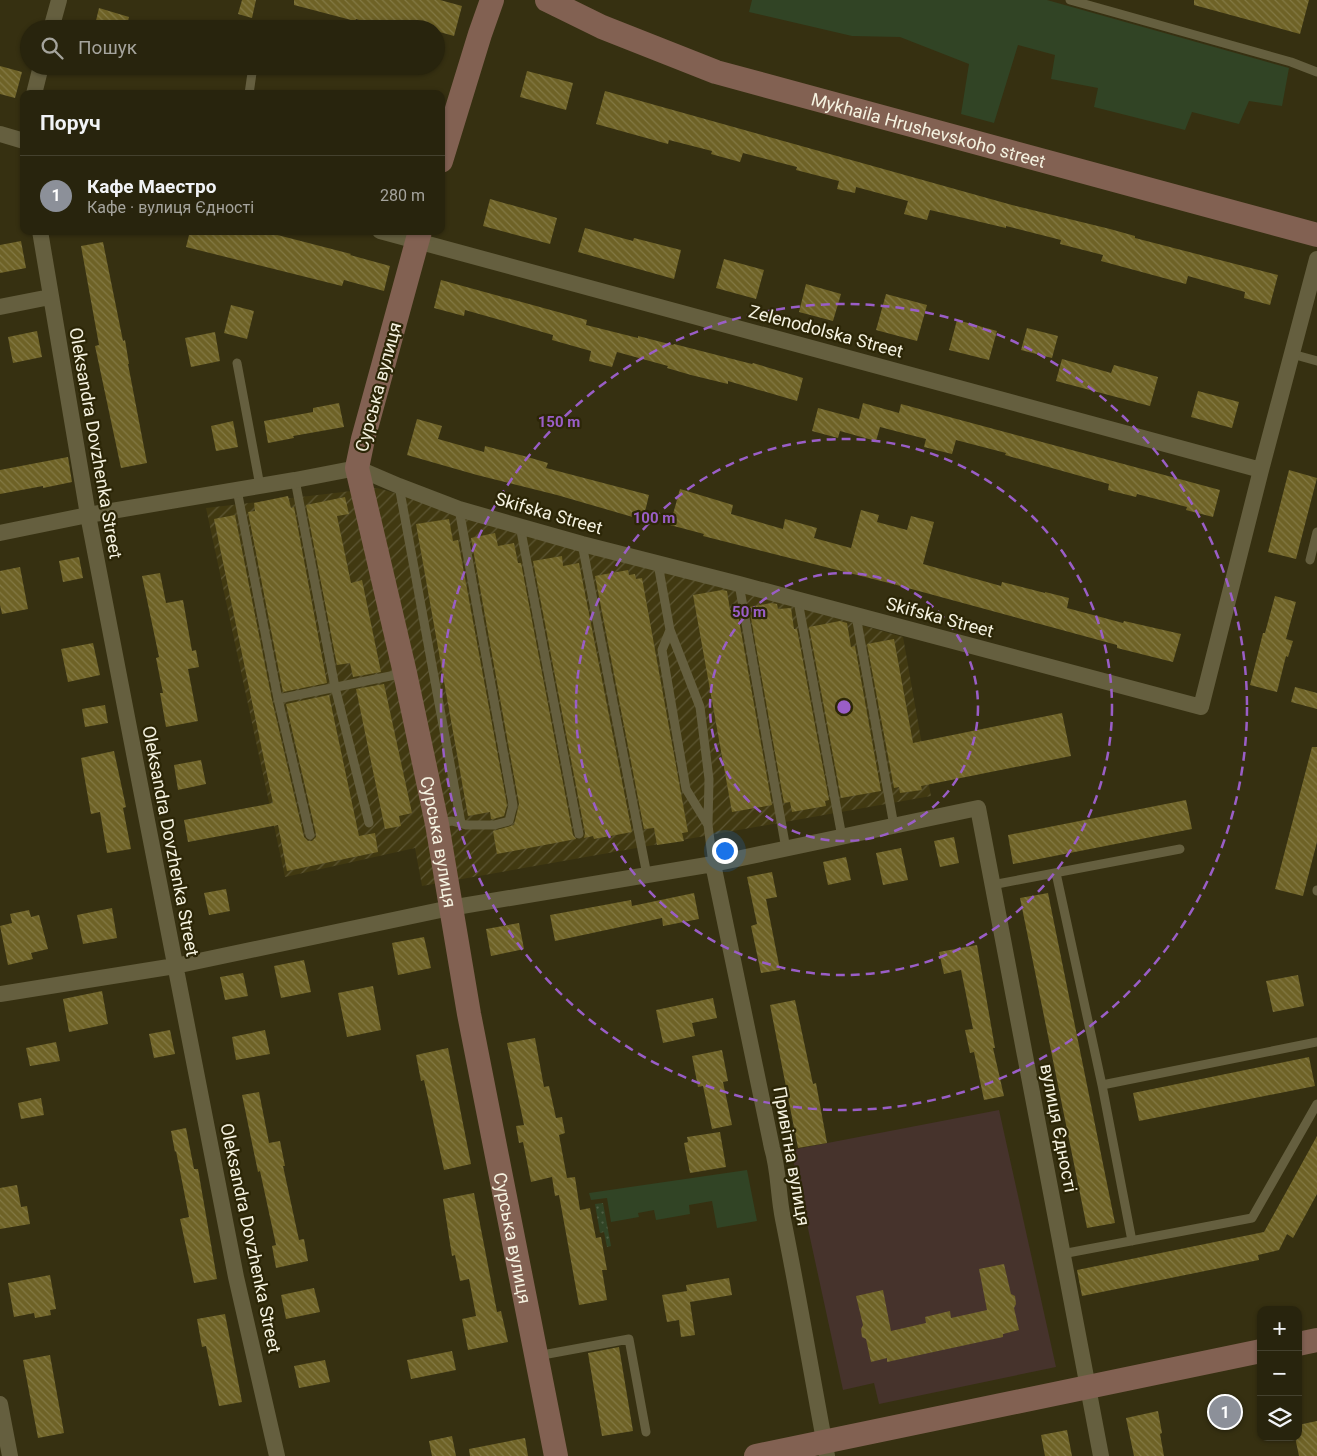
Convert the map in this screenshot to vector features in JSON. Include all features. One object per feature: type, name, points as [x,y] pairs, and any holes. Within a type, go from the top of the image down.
[{"type":"street","points":[[53,20],[59,0]]},
{"type":"street","points":[[445,148],[492,0]]},
{"type":"street","name":"Mykhaila Hrushevskoho street","points":[[547,0],[602,27],[716,72],[1317,235]]},
{"type":"street","points":[[35,90],[39,75]]},
{"type":"street","points":[[0,134],[20,140]]},
{"type":"street","name":"Oleksandra Dovzhenka Street","points":[[41,235],[88,515],[175,966],[236,1277],[277,1456]]},
{"type":"street","name":"Сурська вулиця","points":[[418,236],[363,438],[357,468],[405,673],[436,824],[469,1014],[556,1456]]},
{"type":"street","name":"Zelenodolska Street","points":[[418,236],[1261,470]]},
{"type":"street","points":[[1261,470],[1317,259]]},
{"type":"street","points":[[0,307],[50,297]]},
{"type":"street","points":[[0,533],[88,515],[357,468]]},
{"type":"street","name":"Skifska Street","points":[[357,468],[459,509],[582,544],[1201,707],[1261,470]]},
{"type":"street","name":"вулиця Єдності","points":[[894,826],[978,808],[1101,1456]]},
{"type":"street","points":[[0,994],[175,966],[450,908],[713,864],[894,826]]},
{"type":"street","name":"Привітна вулиця","points":[[713,864],[776,1163],[781,1210],[826,1448]]},
{"type":"street","points":[[1302,1343],[1317,1340]]},
{"type":"street","points":[[756,1456],[826,1448],[1087,1387],[1257,1352]]},
{"type":"street","points":[[0,1404],[10,1456]]},
{"type":"lane","points":[[1070,0],[1291,62],[1317,72]]},
{"type":"lane","points":[[250,90],[252,75]]},
{"type":"lane","points":[[1292,354],[1317,361]]},
{"type":"lane","points":[[237,363],[260,486]]},
{"type":"lane","points":[[295,480],[335,687],[369,822]]},
{"type":"lane","points":[[399,486],[461,823]]},
{"type":"lane","points":[[237,490],[278,699],[310,835]]},
{"type":"lane","points":[[436,824],[452,821],[494,825],[509,820],[512,805],[459,509]]},
{"type":"lane","points":[[520,526],[579,834]]},
{"type":"lane","points":[[1310,560],[1317,532]]},
{"type":"lane","points":[[582,544],[646,875]]},
{"type":"lane","points":[[658,564],[670,630],[700,707],[709,778],[708,825],[713,864]]},
{"type":"lane","points":[[739,584],[786,849]]},
{"type":"lane","points":[[798,600],[842,837]]},
{"type":"lane","points":[[856,616],[894,826]]},
{"type":"lane","points":[[670,630],[662,650],[686,789],[708,825]]},
{"type":"lane","points":[[278,699],[405,673]]},
{"type":"lane","points":[[992,885],[1180,849]]},
{"type":"lane","points":[[1056,872],[1102,1085],[1132,1241]]},
{"type":"lane","points":[[1102,1085],[1317,1042]]},
{"type":"lane","points":[[1062,1254],[1252,1218],[1317,1104]]},
{"type":"lane","points":[[537,1356],[629,1339],[646,1432]]},
{"type":"shaded area","points":[[377,488],[903,637],[931,796],[422,886],[415,848],[285,877],[206,508]]},
{"type":"shaded area","points":[[999,1110],[1056,1367],[879,1404],[874,1383],[843,1390],[791,1150]]},
{"type":"green space","points":[[752,0],[1047,0],[1289,68],[1282,106],[1249,101],[1239,124],[1192,112],[1185,130],[1094,107],[1098,88],[1051,79],[1055,55],[1018,45],[994,123],[961,114],[969,64],[900,37],[852,36],[749,12]]},
{"type":"green space","points":[[747,1170],[757,1221],[717,1228],[712,1201],[689,1205],[690,1214],[656,1220],[654,1210],[638,1213],[639,1217],[611,1222],[607,1198],[591,1200],[589,1193]]},
{"type":"green space","points":[[603,1203],[611,1246],[607,1247],[604,1232],[600,1233],[595,1204]]},
{"type":"building","points":[[242,0],[256,0],[252,18],[238,14]]},
{"type":"building","points":[[294,0],[440,0],[462,6],[454,36],[445,34],[445,20],[351,20],[294,5]]},
{"type":"building","points":[[1194,0],[1309,0],[1300,34],[1194,5]]},
{"type":"building","points":[[99,8],[129,17],[128,20],[96,20]]},
{"type":"building","points":[[0,66],[20,71],[21,75],[15,98],[0,94]]},
{"type":"building","points":[[527,71],[573,83],[566,110],[520,97]]},
{"type":"building","points":[[605,91],[1012,205],[1110,229],[1135,236],[1135,238],[1278,275],[1270,305],[1244,298],[1245,292],[1188,276],[1186,284],[1101,261],[1103,255],[1060,244],[1061,240],[1006,226],[1006,228],[930,210],[927,220],[904,214],[908,201],[856,187],[855,193],[837,189],[839,181],[796,170],[797,167],[743,153],[740,162],[711,154],[712,151],[669,140],[668,144],[596,124]]},
{"type":"building","points":[[490,199],[557,218],[550,244],[483,226]]},
{"type":"building","points":[[585,228],[633,241],[634,238],[681,250],[674,279],[578,252]]},
{"type":"building","points":[[189,235],[277,235],[390,266],[384,291],[344,280],[342,286],[186,247]]},
{"type":"building","points":[[21,241],[26,268],[0,273],[0,245]]},
{"type":"building","points":[[103,242],[123,341],[125,340],[147,463],[121,468],[95,346],[99,345],[81,246]]},
{"type":"building","points":[[724,259],[764,270],[756,299],[716,288]]},
{"type":"building","points":[[441,280],[587,320],[586,325],[753,363],[803,378],[797,401],[728,381],[728,384],[691,375],[667,368],[668,366],[617,352],[612,367],[589,361],[591,351],[552,340],[553,335],[465,310],[464,316],[434,308]]},
{"type":"building","points":[[806,284],[841,294],[833,321],[799,312]]},
{"type":"building","points":[[886,294],[927,305],[917,341],[876,330]]},
{"type":"building","points":[[231,305],[254,311],[247,339],[224,333]]},
{"type":"building","points":[[957,320],[997,331],[989,360],[949,350]]},
{"type":"building","points":[[1027,328],[1058,336],[1052,358],[1021,350]]},
{"type":"building","points":[[37,331],[42,357],[13,363],[8,337]]},
{"type":"building","points":[[215,332],[220,361],[191,367],[185,338]]},
{"type":"building","points":[[1062,359],[1111,373],[1114,365],[1158,377],[1150,406],[1056,381]]},
{"type":"building","points":[[1198,391],[1239,402],[1232,428],[1191,417]]},
{"type":"building","points":[[339,403],[344,427],[293,436],[294,438],[268,443],[264,421],[313,412],[313,408]]},
{"type":"building","points":[[863,403],[899,413],[901,404],[1220,490],[1213,517],[1186,510],[1187,507],[1137,494],[1136,497],[1108,490],[1109,484],[956,440],[952,454],[924,447],[926,439],[880,427],[876,441],[840,431],[838,438],[812,431],[818,408],[859,419]]},
{"type":"building","points":[[417,419],[442,426],[438,439],[484,452],[485,446],[524,456],[548,463],[546,468],[649,495],[643,520],[407,455]]},
{"type":"building","points":[[233,421],[238,447],[216,451],[211,426]]},
{"type":"building","points":[[68,457],[72,482],[0,494],[0,470]]},
{"type":"building","points":[[1289,470],[1317,478],[1296,559],[1268,552]]},
{"type":"building","points":[[680,489],[733,505],[731,514],[783,529],[785,519],[817,528],[814,538],[851,548],[861,510],[879,515],[877,522],[907,530],[911,516],[934,522],[923,564],[1001,586],[1002,582],[1069,598],[1067,608],[1123,623],[1124,621],[1181,634],[1173,662],[1117,648],[1117,645],[893,584],[703,536],[704,534],[670,525]]},
{"type":"building","points":[[288,496],[291,508],[294,507],[327,683],[283,692],[248,512],[255,511],[254,503]]},
{"type":"building","points":[[345,497],[349,514],[337,516],[351,583],[362,580],[381,672],[353,677],[350,663],[337,665],[306,505]]},
{"type":"building","points":[[235,515],[272,700],[304,837],[308,841],[312,841],[316,834],[286,704],[329,695],[359,836],[375,833],[378,852],[287,871],[278,825],[188,842],[184,820],[273,803],[214,519]]},
{"type":"building","points":[[449,519],[453,541],[458,540],[507,805],[504,816],[493,819],[491,819],[490,812],[468,816],[416,524]]},
{"type":"building","points":[[495,533],[498,546],[514,543],[518,563],[521,563],[573,835],[576,839],[497,854],[493,831],[514,825],[519,804],[471,538]]},
{"type":"building","points":[[562,556],[563,566],[579,563],[632,832],[594,839],[593,836],[584,838],[585,833],[533,561]]},
{"type":"building","points":[[79,557],[83,578],[63,582],[59,561]]},
{"type":"building","points":[[20,567],[28,609],[2,614],[0,605],[0,571]]},
{"type":"building","points":[[628,570],[629,575],[635,574],[636,579],[642,578],[688,832],[682,833],[684,841],[657,845],[654,828],[644,829],[595,576]]},
{"type":"building","points":[[160,573],[166,603],[183,600],[192,651],[196,650],[199,667],[188,669],[198,721],[166,727],[160,693],[163,693],[156,658],[159,657],[142,576]]},
{"type":"building","points":[[722,590],[727,591],[730,610],[737,609],[772,805],[732,812],[693,595]]},
{"type":"building","points":[[1275,596],[1296,602],[1286,639],[1293,641],[1288,657],[1286,656],[1277,692],[1250,685],[1263,633],[1265,633]]},
{"type":"building","points":[[771,603],[777,604],[778,609],[791,608],[794,629],[797,629],[829,800],[825,801],[826,806],[792,812],[790,802],[784,803],[749,607]]},
{"type":"building","points":[[840,621],[847,623],[851,647],[855,646],[881,791],[841,798],[809,627]]},
{"type":"building","points":[[894,639],[913,743],[1062,713],[1071,756],[921,786],[922,790],[900,793],[899,787],[894,788],[867,644]]},
{"type":"building","points":[[93,643],[100,675],[68,682],[61,649]]},
{"type":"building","points":[[384,684],[412,813],[399,816],[401,826],[385,829],[356,689]]},
{"type":"building","points":[[1295,687],[1317,693],[1317,709],[1291,702]]},
{"type":"building","points":[[105,705],[108,723],[85,727],[82,709]]},
{"type":"building","points":[[1312,747],[1317,747],[1317,842],[1303,896],[1275,889]]},
{"type":"building","points":[[114,751],[126,807],[123,808],[131,849],[107,853],[100,812],[91,814],[81,758]]},
{"type":"building","points":[[201,760],[206,784],[178,790],[174,765]]},
{"type":"building","points":[[1186,800],[1192,829],[1013,864],[1008,835]]},
{"type":"building","points":[[954,837],[959,863],[940,867],[934,841]]},
{"type":"building","points":[[901,848],[908,880],[883,885],[876,853]]},
{"type":"building","points":[[846,857],[851,880],[828,885],[823,862]]},
{"type":"building","points":[[772,872],[777,897],[766,899],[780,970],[761,973],[751,926],[757,924],[747,877]]},
{"type":"building","points":[[226,889],[230,911],[209,915],[204,893]]},
{"type":"building","points":[[694,893],[699,919],[663,926],[662,918],[555,941],[550,915],[631,900],[632,906]]},
{"type":"building","points":[[1048,893],[1115,1223],[1087,1228],[1020,898]]},
{"type":"building","points":[[112,908],[117,938],[83,944],[77,915]]},
{"type":"building","points":[[29,910],[31,917],[39,915],[48,949],[31,953],[33,959],[8,965],[0,926],[12,923],[10,914]]},
{"type":"building","points":[[519,923],[524,949],[491,956],[486,929]]},
{"type":"building","points":[[424,937],[431,968],[398,975],[392,943]]},
{"type":"building","points":[[977,945],[995,1048],[993,1048],[1004,1096],[984,1100],[974,1052],[970,1053],[965,1030],[973,1029],[961,970],[944,974],[939,952]]},
{"type":"building","points":[[304,960],[311,992],[281,998],[274,966]]},
{"type":"building","points":[[243,973],[248,996],[225,1000],[220,977]]},
{"type":"building","points":[[1298,975],[1304,1006],[1273,1012],[1266,981]]},
{"type":"building","points":[[373,986],[381,1030],[347,1037],[338,993]]},
{"type":"building","points":[[102,991],[108,1024],[69,1032],[63,999]]},
{"type":"building","points":[[713,998],[717,1018],[692,1023],[695,1036],[663,1043],[656,1010]]},
{"type":"building","points":[[795,1000],[813,1084],[816,1083],[827,1143],[798,1148],[770,1005]]},
{"type":"building","points":[[170,1030],[175,1054],[154,1058],[149,1034]]},
{"type":"building","points":[[265,1030],[270,1054],[236,1060],[232,1037]]},
{"type":"building","points":[[535,1038],[544,1087],[549,1086],[556,1118],[562,1117],[565,1133],[559,1135],[567,1178],[575,1177],[580,1210],[590,1208],[596,1238],[601,1237],[607,1270],[602,1270],[607,1300],[579,1305],[559,1195],[555,1196],[552,1177],[531,1182],[523,1142],[519,1143],[516,1126],[524,1125],[507,1043]]},
{"type":"building","points":[[56,1042],[60,1061],[30,1066],[26,1048]]},
{"type":"building","points":[[448,1048],[471,1164],[444,1170],[424,1080],[421,1081],[416,1055]]},
{"type":"building","points":[[722,1050],[728,1081],[723,1082],[732,1125],[712,1129],[703,1086],[698,1087],[692,1056]]},
{"type":"building","points":[[1309,1057],[1315,1086],[1139,1121],[1133,1093]]},
{"type":"building","points":[[259,1092],[269,1143],[280,1141],[285,1166],[283,1166],[299,1240],[304,1239],[308,1261],[276,1268],[272,1246],[276,1245],[242,1095]]},
{"type":"building","points":[[41,1098],[44,1115],[21,1119],[18,1103]]},
{"type":"building","points":[[186,1128],[194,1169],[198,1169],[217,1279],[194,1283],[180,1219],[189,1217],[171,1131]]},
{"type":"building","points":[[720,1132],[726,1167],[690,1173],[684,1143],[688,1142],[687,1137]]},
{"type":"building","points":[[1317,1136],[1317,1194],[1293,1238],[1287,1234],[1279,1250],[1258,1255],[1259,1260],[1082,1296],[1077,1270],[1264,1232]]},
{"type":"building","points":[[17,1185],[21,1207],[27,1206],[30,1224],[0,1229],[0,1188]]},
{"type":"building","points":[[474,1193],[497,1312],[501,1311],[508,1342],[468,1350],[462,1319],[476,1316],[469,1279],[460,1281],[455,1255],[452,1256],[443,1199]]},
{"type":"building","points":[[1004,1264],[1011,1294],[1015,1296],[1016,1304],[1014,1308],[1019,1330],[1003,1334],[1003,1337],[887,1362],[887,1358],[871,1362],[866,1339],[862,1337],[861,1329],[863,1325],[856,1296],[883,1290],[891,1331],[926,1323],[925,1317],[950,1311],[951,1318],[987,1310],[979,1269]]},
{"type":"building","points":[[50,1275],[56,1309],[50,1310],[51,1315],[35,1318],[34,1313],[14,1317],[8,1283]]},
{"type":"building","points":[[729,1278],[732,1295],[690,1302],[695,1335],[681,1337],[679,1320],[667,1322],[662,1295],[687,1291],[686,1285]]},
{"type":"building","points":[[314,1288],[320,1312],[286,1319],[281,1295]]},
{"type":"building","points":[[225,1314],[242,1402],[219,1406],[206,1346],[202,1347],[197,1319]]},
{"type":"building","points":[[619,1347],[633,1431],[602,1436],[588,1353]]},
{"type":"building","points":[[452,1351],[456,1370],[411,1379],[407,1360]]},
{"type":"building","points":[[50,1355],[64,1433],[38,1438],[23,1360]]},
{"type":"building","points":[[325,1360],[330,1382],[299,1388],[294,1366]]},
{"type":"building","points":[[1233,1397],[1238,1423],[1217,1427],[1212,1402]]},
{"type":"building","points":[[1158,1411],[1164,1456],[1134,1456],[1126,1418]]},
{"type":"building","points":[[1317,1421],[1317,1456],[1299,1456],[1296,1441],[1302,1441],[1302,1424]]},
{"type":"building","points":[[1067,1430],[1072,1456],[1045,1456],[1041,1435]]},
{"type":"building","points":[[452,1436],[456,1456],[432,1456],[429,1441]]},
{"type":"building","points":[[525,1438],[528,1456],[470,1456],[469,1449]]},
{"type":"place","name":"Кафе Маестро","points":[[1225,1412]]}]
